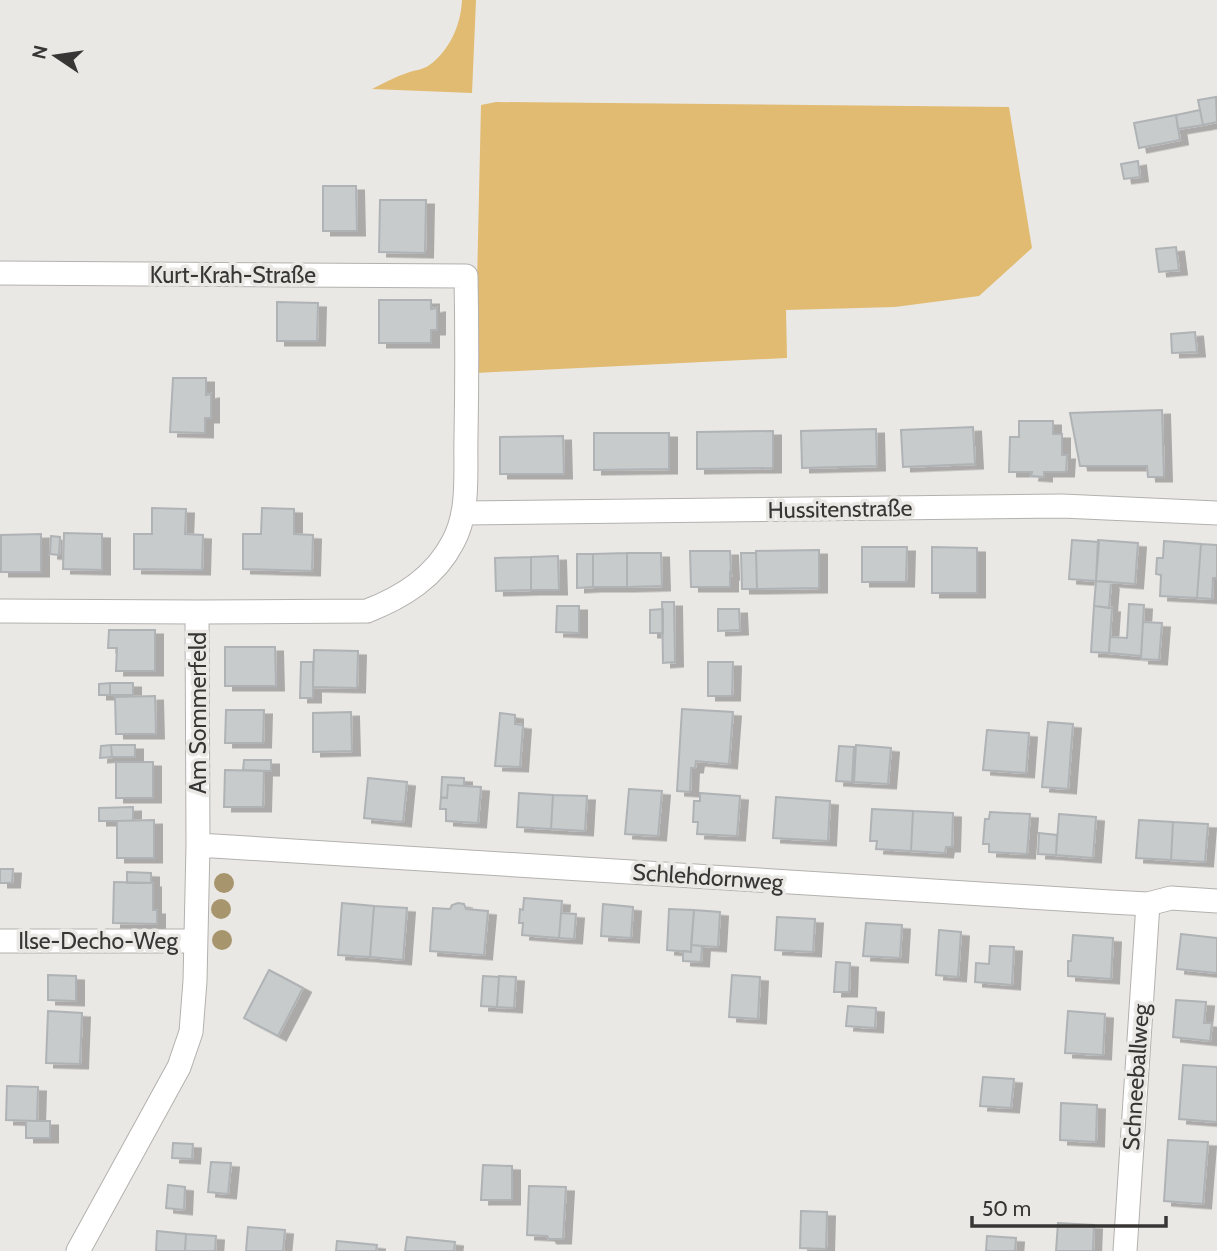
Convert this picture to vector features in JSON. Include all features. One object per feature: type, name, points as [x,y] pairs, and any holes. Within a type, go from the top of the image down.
[{"type":"street","name":"Kurt-Krah-Straße","points":[[0,273],[466,276]]},
{"type":"street","name":"Am Sommerfeld","points":[[78,1251],[179,1067],[191,1032],[198,845],[197,612],[367,611],[391,602],[414,588],[435,569],[453,542],[464,513],[466,276]]},
{"type":"street","name":"Hussitenstraße","points":[[464,513],[1062,506],[1217,513]]},
{"type":"street","points":[[0,611],[197,612]]},
{"type":"street","name":"Schlehdornweg","points":[[198,845],[1148,904],[1171,898],[1217,901]]},
{"type":"street","name":"Schneeballweg","points":[[1125,1251],[1148,904]]},
{"type":"street","name":"Ilse-Decho-Weg","points":[[0,941],[195,941]]},
{"type":"shaded area","points":[[462,0],[476,0],[472,93],[372,89],[398,76],[426,67],[435,60],[448,46],[459,19]]},
{"type":"shaded area","points":[[496,102],[1009,107],[1032,248],[979,296],[895,307],[786,310],[787,358],[475,373],[481,105]]},
{"type":"building","points":[[1216,97],[1217,122],[1203,125],[1198,100]]},
{"type":"building","points":[[1200,110],[1203,125],[1178,129],[1176,115]]},
{"type":"building","points":[[1176,115],[1180,140],[1139,148],[1134,123]]},
{"type":"building","points":[[1138,161],[1140,177],[1124,179],[1121,164]]},
{"type":"building","points":[[323,186],[356,186],[357,231],[323,231]]},
{"type":"building","points":[[380,200],[426,200],[425,253],[379,252]]},
{"type":"building","points":[[1176,247],[1179,270],[1159,272],[1156,249]]},
{"type":"building","points":[[379,300],[431,300],[431,309],[437,308],[437,330],[431,330],[431,343],[379,343]]},
{"type":"building","points":[[277,302],[318,303],[317,341],[277,341]]},
{"type":"building","points":[[1195,332],[1197,352],[1172,353],[1171,334]]},
{"type":"building","points":[[173,378],[206,378],[206,395],[211,394],[211,418],[205,418],[205,433],[170,432]]},
{"type":"building","points":[[1162,410],[1164,477],[1148,477],[1147,466],[1080,466],[1070,413]]},
{"type":"building","points":[[1019,421],[1053,421],[1053,434],[1062,434],[1062,455],[1067,455],[1066,472],[1044,472],[1044,477],[1031,476],[1032,472],[1009,472],[1010,437],[1019,437]]},
{"type":"building","points":[[973,427],[975,464],[903,467],[901,430]]},
{"type":"building","points":[[876,429],[877,466],[802,468],[801,431]]},
{"type":"building","points":[[773,431],[773,468],[697,469],[697,432]]},
{"type":"building","points":[[594,433],[669,433],[669,469],[594,470]]},
{"type":"building","points":[[563,436],[564,474],[500,474],[500,437]]},
{"type":"building","points":[[152,508],[186,509],[185,534],[203,535],[202,570],[134,569],[134,534],[152,534]]},
{"type":"building","points":[[262,508],[294,509],[294,534],[313,535],[312,571],[243,569],[243,534],[261,534]]},
{"type":"building","points":[[64,533],[102,534],[102,570],[63,569]]},
{"type":"building","points":[[41,534],[41,572],[1,572],[1,535]]},
{"type":"building","points":[[51,536],[60,537],[59,555],[50,554]]},
{"type":"building","points":[[1072,540],[1099,542],[1096,581],[1069,579]]},
{"type":"building","points":[[1098,540],[1138,543],[1135,584],[1096,581]]},
{"type":"building","points":[[1164,541],[1201,544],[1197,598],[1160,596],[1161,575],[1156,574],[1157,558],[1163,558]]},
{"type":"building","points":[[1201,544],[1217,545],[1217,578],[1213,578],[1212,599],[1197,598]]},
{"type":"building","points":[[862,547],[907,547],[906,582],[862,582]]},
{"type":"building","points":[[932,547],[977,548],[977,593],[932,593]]},
{"type":"building","points":[[819,550],[819,588],[757,589],[756,551]]},
{"type":"building","points":[[690,551],[730,551],[730,587],[691,587]]},
{"type":"building","points":[[627,553],[661,553],[662,586],[627,587]]},
{"type":"building","points":[[627,553],[627,587],[593,587],[593,554]]},
{"type":"building","points":[[741,553],[756,553],[757,589],[742,589]]},
{"type":"building","points":[[577,554],[593,554],[593,587],[577,588]]},
{"type":"building","points":[[558,556],[559,590],[531,590],[531,557]]},
{"type":"building","points":[[531,557],[531,590],[496,591],[495,558]]},
{"type":"building","points":[[1096,581],[1111,582],[1109,608],[1094,606]]},
{"type":"building","points":[[662,602],[674,602],[675,662],[663,663]]},
{"type":"building","points":[[1129,604],[1144,605],[1141,656],[1109,653],[1110,637],[1127,638]]},
{"type":"building","points":[[557,606],[579,606],[579,633],[556,632]]},
{"type":"building","points":[[1094,606],[1112,608],[1109,653],[1091,652]]},
{"type":"building","points":[[663,609],[663,633],[650,633],[650,610]]},
{"type":"building","points":[[718,609],[739,609],[740,630],[718,631]]},
{"type":"building","points":[[1143,622],[1162,623],[1159,660],[1141,659]]},
{"type":"building","points":[[109,630],[155,630],[155,671],[116,671],[117,648],[108,648]]},
{"type":"building","points":[[225,647],[275,647],[276,686],[225,686]]},
{"type":"building","points":[[314,650],[358,651],[357,688],[313,687]]},
{"type":"building","points":[[301,662],[313,662],[313,698],[300,698]]},
{"type":"building","points":[[708,662],[733,662],[732,696],[708,696]]},
{"type":"building","points":[[110,683],[110,695],[99,695],[99,684]]},
{"type":"building","points":[[110,683],[133,683],[133,695],[110,695]]},
{"type":"building","points":[[155,696],[156,734],[116,734],[115,697]]},
{"type":"building","points":[[682,709],[733,712],[729,764],[696,761],[695,768],[691,768],[690,792],[677,791]]},
{"type":"building","points":[[226,710],[264,710],[263,743],[225,743]]},
{"type":"building","points":[[351,712],[352,751],[313,752],[313,713]]},
{"type":"building","points":[[500,713],[515,715],[515,724],[523,725],[520,767],[495,766]]},
{"type":"building","points":[[1048,722],[1073,724],[1068,789],[1042,787]]},
{"type":"building","points":[[987,730],[1029,733],[1026,773],[983,770]]},
{"type":"building","points":[[111,745],[112,757],[100,758],[101,746]]},
{"type":"building","points":[[111,745],[135,745],[135,757],[112,757]]},
{"type":"building","points":[[856,745],[891,748],[888,784],[854,782]]},
{"type":"building","points":[[839,746],[854,747],[852,782],[836,781]]},
{"type":"building","points":[[244,760],[271,760],[271,771],[243,770]]},
{"type":"building","points":[[116,762],[153,762],[153,798],[116,798]]},
{"type":"building","points":[[225,770],[264,771],[263,807],[224,807]]},
{"type":"building","points":[[442,777],[464,778],[464,786],[448,785],[447,798],[441,797]]},
{"type":"building","points":[[368,778],[407,782],[403,822],[364,818]]},
{"type":"building","points":[[448,785],[481,787],[478,823],[446,821],[446,809],[440,809],[441,797],[447,798]]},
{"type":"building","points":[[629,789],[662,791],[658,836],[625,834]]},
{"type":"building","points":[[519,793],[553,795],[551,829],[517,827]]},
{"type":"building","points":[[700,793],[740,796],[737,836],[697,834],[698,822],[693,822],[694,801],[700,801]]},
{"type":"building","points":[[553,795],[587,796],[585,831],[551,829]]},
{"type":"building","points":[[776,797],[830,801],[828,841],[773,838]]},
{"type":"building","points":[[133,807],[133,821],[99,821],[99,808]]},
{"type":"building","points":[[872,809],[913,811],[911,851],[876,849],[877,841],[870,841]]},
{"type":"building","points":[[913,811],[953,813],[952,847],[946,847],[945,853],[911,851]]},
{"type":"building","points":[[990,812],[1030,814],[1027,854],[989,852],[989,844],[983,844],[985,819],[989,819]]},
{"type":"building","points":[[1059,814],[1096,817],[1093,858],[1056,855]]},
{"type":"building","points":[[154,820],[154,858],[117,858],[117,821]]},
{"type":"building","points":[[1139,820],[1173,822],[1171,860],[1136,858]]},
{"type":"building","points":[[1173,822],[1208,824],[1205,862],[1171,860]]},
{"type":"building","points":[[1039,833],[1057,835],[1056,855],[1038,854]]},
{"type":"building","points":[[0,869],[13,869],[12,883],[0,883]]},
{"type":"building","points":[[127,872],[151,873],[151,883],[127,883]]},
{"type":"building","points":[[114,882],[153,883],[153,910],[157,910],[157,924],[113,923]]},
{"type":"building","points":[[524,898],[562,901],[559,938],[522,935],[523,923],[519,923]]},
{"type":"building","points":[[342,903],[374,906],[370,957],[338,955]]},
{"type":"building","points":[[458,903],[464,904],[466,909],[488,911],[484,955],[430,951],[433,908],[450,909]]},
{"type":"building","points":[[603,904],[633,907],[631,938],[601,936]]},
{"type":"building","points":[[374,906],[407,908],[403,960],[370,957]]},
{"type":"building","points":[[669,909],[694,910],[691,952],[667,950]]},
{"type":"building","points":[[694,910],[720,912],[718,947],[691,945]]},
{"type":"building","points":[[561,913],[576,914],[574,939],[559,938]]},
{"type":"building","points":[[777,917],[815,919],[813,952],[775,950]]},
{"type":"building","points":[[866,923],[902,925],[900,958],[863,956]]},
{"type":"building","points":[[939,930],[961,932],[958,977],[936,975]]},
{"type":"building","points":[[1181,934],[1217,938],[1217,973],[1177,969]]},
{"type":"building","points":[[1073,935],[1113,938],[1111,979],[1068,976]]},
{"type":"building","points":[[691,945],[702,946],[701,962],[683,961],[683,951],[691,952]]},
{"type":"building","points":[[990,946],[1014,947],[1012,985],[975,982],[976,963],[989,964]]},
{"type":"building","points":[[836,962],[850,963],[849,992],[834,992]]},
{"type":"building","points":[[269,970],[303,988],[278,1036],[244,1018]]},
{"type":"building","points":[[48,975],[76,976],[76,1001],[48,1000]]},
{"type":"building","points":[[732,975],[760,977],[758,1019],[729,1017]]},
{"type":"building","points":[[483,976],[499,977],[497,1007],[481,1006]]},
{"type":"building","points":[[499,976],[516,977],[514,1008],[497,1007]]},
{"type":"building","points":[[1176,1000],[1206,1002],[1204,1023],[1212,1023],[1210,1041],[1173,1037]]},
{"type":"building","points":[[848,1006],[876,1008],[875,1028],[846,1026]]},
{"type":"building","points":[[48,1011],[82,1013],[80,1064],[46,1063]]},
{"type":"building","points":[[1068,1011],[1105,1014],[1103,1055],[1065,1053]]},
{"type":"building","points":[[1183,1065],[1217,1067],[1217,1122],[1179,1119]]},
{"type":"building","points":[[983,1077],[1014,1079],[1011,1108],[980,1106]]},
{"type":"building","points":[[7,1086],[38,1087],[37,1121],[6,1120]]},
{"type":"building","points":[[1061,1103],[1097,1105],[1096,1142],[1060,1140]]},
{"type":"building","points":[[26,1121],[50,1121],[50,1138],[26,1138]]},
{"type":"building","points":[[1168,1140],[1208,1142],[1203,1204],[1164,1201]]},
{"type":"building","points":[[173,1143],[193,1144],[192,1159],[172,1158]]},
{"type":"building","points":[[211,1162],[231,1163],[228,1194],[208,1192]]},
{"type":"building","points":[[483,1165],[512,1166],[512,1200],[481,1200]]},
{"type":"building","points":[[168,1185],[185,1187],[184,1210],[166,1208]]},
{"type":"building","points":[[529,1186],[566,1187],[563,1239],[527,1235]]},
{"type":"building","points":[[801,1211],[827,1212],[826,1249],[800,1248]]},
{"type":"building","points":[[1058,1223],[1094,1225],[1093,1251],[1056,1251]]},
{"type":"building","points":[[248,1227],[285,1230],[283,1251],[246,1251]]},
{"type":"building","points":[[157,1231],[186,1234],[185,1251],[156,1251]]},
{"type":"building","points":[[186,1234],[216,1236],[215,1251],[185,1251]]},
{"type":"building","points":[[987,1236],[1016,1238],[1015,1251],[986,1251]]},
{"type":"building","points":[[407,1237],[455,1242],[454,1251],[405,1251]]},
{"type":"building","points":[[337,1241],[377,1245],[376,1251],[336,1251]]}]
